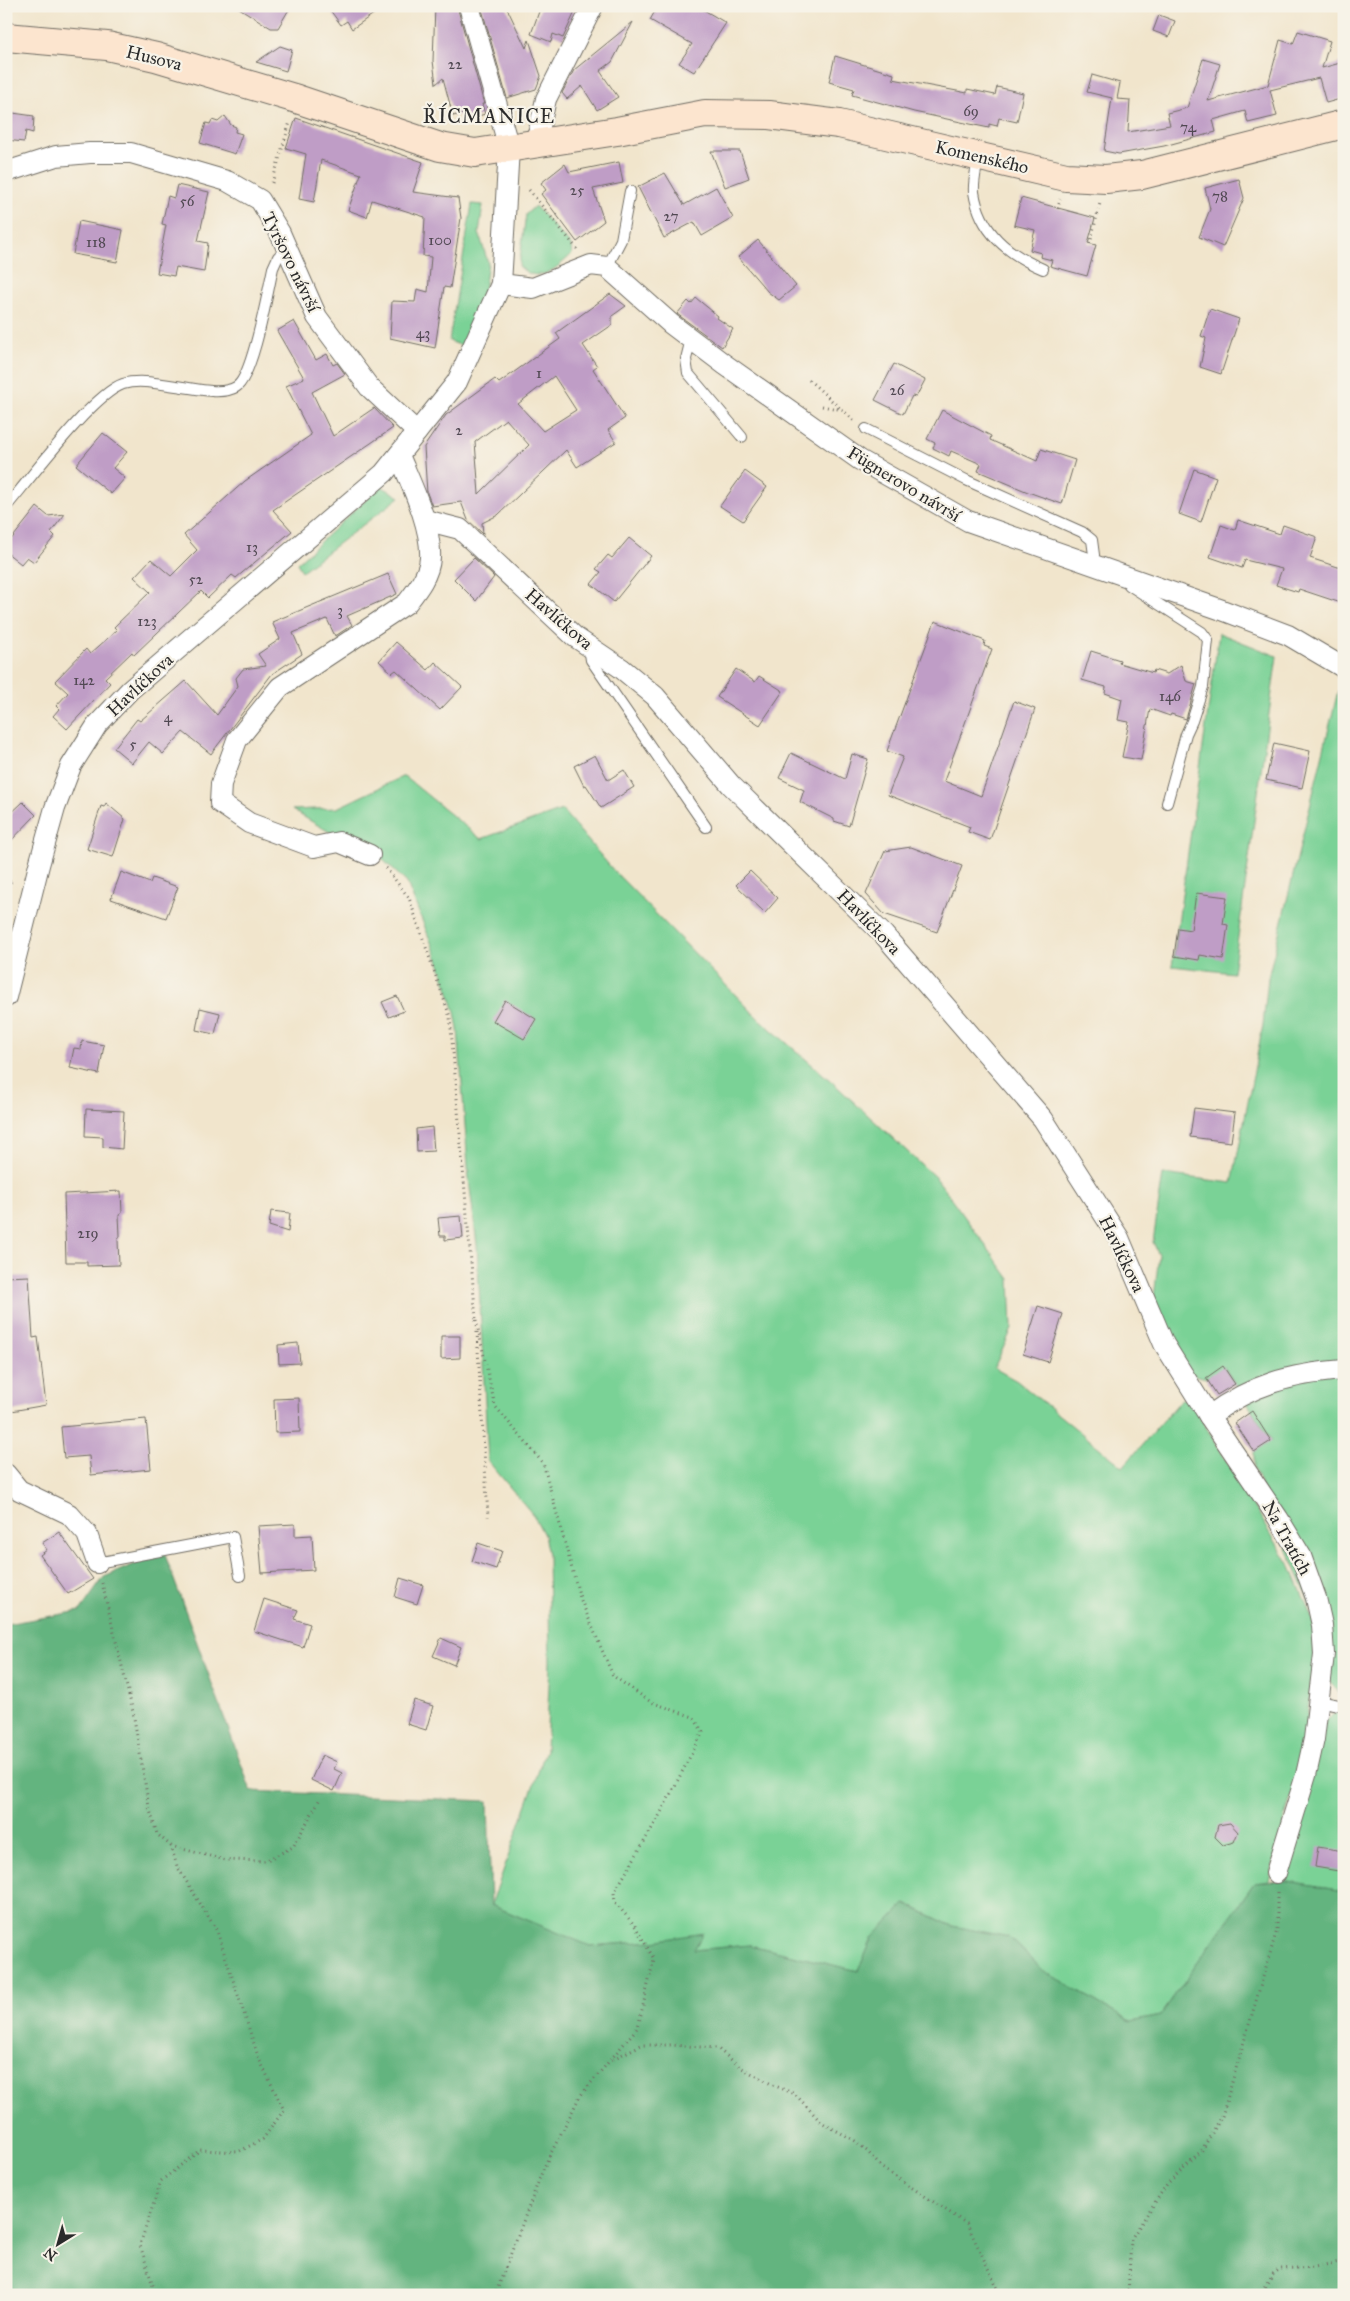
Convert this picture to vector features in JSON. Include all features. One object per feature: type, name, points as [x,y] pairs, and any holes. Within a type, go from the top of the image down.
[{"type":"main road","name":"Husova","points":[[6,38],[60,41],[116,48],[185,65],[297,99],[440,147],[475,153],[509,148]]},
{"type":"main road","name":"Komenského","points":[[509,148],[617,131],[705,114],[769,115],[839,124],[1066,177],[1110,178],[1142,175],[1344,124]]},
{"type":"street","points":[[469,6],[509,148],[501,284],[533,288],[599,266]]},
{"type":"street","points":[[536,144],[546,99],[593,6]]},
{"type":"street","name":"Tyršovo návrší","points":[[6,172],[56,156],[90,153],[131,154],[226,181],[260,200],[280,233],[317,317],[369,387],[417,432]]},
{"type":"street","name":"Fügnerovo návrší","points":[[599,266],[690,338],[860,460],[960,517],[1099,568],[1222,610],[1288,636],[1344,668]]},
{"type":"street","name":"Havlíčkova","points":[[6,997],[55,808],[71,766],[97,725],[130,690],[384,473],[457,382],[501,284]]},
{"type":"street","points":[[370,855],[339,842],[314,847],[249,823],[220,802],[221,784],[237,740],[280,687],[407,602],[421,585],[430,559],[425,520],[399,454]]},
{"type":"street","name":"Havlíčkova","points":[[425,520],[460,529],[575,637],[621,668],[655,696],[731,785],[884,935],[1043,1119],[1119,1238],[1164,1344],[1209,1416]]},
{"type":"street","points":[[1209,1416],[1240,1395],[1287,1376],[1344,1370]]},
{"type":"street","name":"Na Tratích","points":[[1209,1416],[1278,1518],[1301,1556],[1310,1576],[1322,1625],[1324,1654],[1314,1739],[1306,1775],[1276,1873]]},
{"type":"street","points":[[6,1474],[19,1490],[69,1514],[87,1534],[97,1563]]},
{"type":"lane","points":[[978,156],[974,191],[983,222],[997,242],[1029,263],[1043,268]]},
{"type":"lane","points":[[599,266],[621,240],[630,191]]},
{"type":"lane","points":[[6,507],[72,428],[108,391],[125,383],[150,383],[217,391],[236,387],[243,381],[252,362],[273,268],[278,257],[287,248]]},
{"type":"lane","points":[[690,338],[686,359],[688,373],[742,437]]},
{"type":"lane","points":[[866,429],[966,480],[1082,532],[1092,540],[1099,568],[1202,632],[1208,640],[1202,687],[1186,734],[1168,803]]},
{"type":"lane","points":[[589,646],[591,660],[706,827]]},
{"type":"lane","points":[[97,1563],[233,1537],[240,1576]]},
{"type":"lane","points":[[1318,1701],[1344,1706]]},
{"type":"path","points":[[260,200],[269,190],[297,99]]},
{"type":"path","points":[[530,190],[599,266]]},
{"type":"path","points":[[1090,244],[1098,211]]},
{"type":"path","points":[[809,380],[843,410]]},
{"type":"path","points":[[370,855],[390,870],[409,898],[450,1017],[476,1320],[488,1517]]},
{"type":"path","points":[[476,1320],[495,1406],[543,1463],[580,1598],[613,1676],[651,1702],[693,1717],[704,1732],[658,1818],[614,1893],[615,1902],[635,1926],[654,1959],[638,2027],[580,2096],[544,2167],[495,2295]]},
{"type":"path","points":[[97,1563],[132,1712],[149,1807],[157,1834],[171,1846],[225,1860],[265,1861],[293,1847],[321,1797]]},
{"type":"path","points":[[156,2295],[140,2245],[161,2181],[200,2150],[238,2152],[264,2139],[284,2110],[259,2059],[217,1931],[177,1866],[171,1846]]},
{"type":"path","points":[[1128,2295],[1131,2239],[1167,2184],[1202,2150],[1222,2116],[1277,1930],[1276,1873]]},
{"type":"path","points":[[610,2060],[641,2045],[717,2048],[740,2067],[773,2085],[795,2094],[821,2122],[855,2140],[882,2168],[967,2224],[1002,2295]]},
{"type":"path","points":[[1259,2295],[1273,2274],[1280,2269],[1315,2267],[1344,2261]]},
{"type":"green space","points":[[472,204],[483,205],[479,233],[488,263],[481,312],[465,347],[449,341]]},
{"type":"green space","points":[[535,206],[571,245],[572,254],[554,269],[540,275],[526,272],[519,266],[526,214]]},
{"type":"green space","points":[[381,486],[400,497],[302,571],[297,563]]},
{"type":"green space","points":[[1219,633],[1277,656],[1233,973],[1172,966]]},
{"type":"green space","points":[[1338,691],[1344,695],[1344,1891],[1281,1881],[1324,1721],[1337,1712],[1340,1695],[1330,1681],[1332,1656],[1254,1469],[1254,1452],[1271,1440],[1224,1367],[1206,1378],[1187,1373],[1153,1306],[1159,1255],[1153,1242],[1163,1174],[1232,1183],[1263,1025],[1268,978]]},
{"type":"green space","points":[[404,776],[481,839],[562,810],[614,871],[759,1019],[831,1081],[937,1179],[1010,1279],[1012,1329],[994,1368],[1017,1381],[1123,1467],[1182,1399],[1189,1399],[1291,1567],[1312,1618],[1316,1640],[1304,1746],[1269,1881],[1254,1883],[1160,2016],[1131,2022],[1044,1971],[1009,1937],[952,1926],[906,1904],[873,1937],[858,1971],[750,1945],[693,1950],[702,1934],[654,1941],[590,1946],[491,1905],[546,1750],[550,1662],[548,1555],[544,1535],[534,1516],[488,1461],[477,1245],[469,1180],[458,1029],[455,1012],[439,962],[407,883],[375,852],[343,840],[292,810],[337,808]]},
{"type":"green space","points":[[164,1552],[251,1791],[488,1801],[491,1905],[590,1946],[654,1941],[703,1933],[694,1950],[750,1945],[858,1971],[873,1937],[905,1904],[952,1926],[1009,1937],[1044,1971],[1131,2022],[1160,2016],[1254,1883],[1281,1881],[1344,1891],[1344,2295],[6,2295],[6,1624],[80,1611],[104,1577]]},
{"type":"building","points":[[236,6],[291,6],[278,28],[271,28]]},
{"type":"building","points":[[327,6],[385,6],[352,29],[347,21],[341,25]]},
{"type":"building","points":[[435,6],[457,6],[484,104],[482,104],[485,114],[468,119],[466,113],[453,116],[443,78],[436,84],[433,61]]},
{"type":"building","points":[[481,6],[506,6],[526,48],[529,40],[541,76],[536,89],[507,98]]},
{"type":"building","points":[[541,6],[561,6],[575,12],[563,38],[553,34],[551,42],[531,34]]},
{"type":"building","points":[[658,6],[697,6],[726,23],[694,72],[679,63],[692,44],[650,20]]},
{"type":"building","points":[[1159,15],[1175,21],[1169,37],[1153,31]]},
{"type":"building","points":[[633,22],[612,62],[600,71],[618,97],[597,110],[582,86],[567,99],[562,93],[574,70]]},
{"type":"building","points":[[1298,31],[1330,41],[1322,68],[1344,62],[1344,98],[1326,103],[1319,78],[1270,90],[1277,116],[1248,123],[1245,111],[1213,120],[1216,132],[1164,146],[1119,154],[1104,151],[1112,98],[1087,92],[1092,75],[1120,83],[1117,99],[1130,100],[1128,132],[1170,125],[1167,113],[1187,108],[1203,59],[1220,64],[1208,101],[1268,85],[1280,40],[1293,44]]},
{"type":"building","points":[[280,46],[292,50],[286,71],[256,62]]},
{"type":"building","points":[[835,56],[894,74],[893,79],[967,93],[967,89],[995,95],[997,87],[1023,93],[1017,122],[999,118],[997,126],[989,124],[989,128],[914,112],[852,95],[854,89],[829,82]]},
{"type":"building","points":[[6,112],[34,116],[33,133],[26,131],[24,142],[6,140]]},
{"type":"building","points":[[225,116],[231,125],[236,127],[235,132],[242,134],[235,154],[200,143],[206,123],[210,124],[212,120],[218,122]]},
{"type":"building","points":[[296,118],[423,162],[413,192],[458,198],[461,218],[450,288],[444,287],[435,348],[390,338],[392,301],[415,302],[417,289],[428,292],[431,257],[423,256],[425,217],[372,200],[367,217],[348,210],[361,174],[321,160],[314,202],[299,199],[306,154],[286,148]]},
{"type":"building","points":[[711,151],[740,151],[749,178],[725,187]]},
{"type":"building","points":[[619,162],[623,183],[593,189],[604,221],[577,242],[541,194],[546,190],[541,183],[565,164],[569,172]]},
{"type":"building","points":[[665,173],[684,205],[716,187],[733,218],[702,236],[694,222],[664,238],[638,187]]},
{"type":"building","points":[[1239,179],[1244,198],[1223,247],[1199,237],[1210,209],[1205,188]]},
{"type":"building","points":[[177,185],[209,192],[198,241],[208,243],[204,272],[176,267],[174,276],[157,273],[166,225],[162,224],[168,196],[174,198]]},
{"type":"building","points":[[1021,198],[1095,218],[1088,243],[1096,245],[1087,276],[1050,266],[1052,260],[1040,257],[1041,253],[1030,250],[1035,230],[1014,225]]},
{"type":"building","points":[[79,221],[123,230],[117,262],[73,254]]},
{"type":"building","points":[[758,240],[796,286],[779,300],[768,292],[738,257]]},
{"type":"building","points":[[610,294],[626,306],[612,316],[612,325],[583,345],[597,366],[593,369],[625,418],[608,430],[616,442],[577,467],[566,450],[498,515],[482,523],[483,534],[468,520],[461,502],[432,506],[427,493],[424,447],[446,415],[495,379],[499,383],[560,339],[556,333]],"holes":[[[554,376],[576,410],[543,431],[518,404]],[[506,419],[529,445],[479,494],[475,442]]]},
{"type":"building","points":[[696,298],[718,316],[717,318],[733,329],[722,347],[677,314],[688,301],[691,304]]},
{"type":"building","points":[[1210,309],[1239,319],[1221,374],[1200,367],[1206,338],[1201,336]]},
{"type":"building","points":[[294,321],[316,360],[327,354],[333,365],[337,363],[345,374],[312,392],[333,436],[374,408],[393,428],[273,510],[292,531],[236,578],[232,575],[208,598],[201,591],[134,655],[132,652],[105,678],[110,683],[67,729],[53,716],[59,709],[56,706],[68,693],[55,681],[86,649],[90,654],[117,630],[114,627],[150,592],[134,577],[151,559],[171,576],[197,550],[184,535],[245,481],[311,435],[286,386],[304,378],[277,331]]},
{"type":"building","points":[[894,364],[925,380],[916,397],[912,396],[903,414],[875,400]]},
{"type":"building","points":[[942,410],[991,436],[990,440],[1037,461],[1041,449],[1075,460],[1062,504],[978,471],[981,464],[951,451],[949,456],[933,448],[935,443],[927,439]]},
{"type":"building","points":[[103,433],[127,452],[113,468],[125,478],[111,494],[76,465]]},
{"type":"building","points":[[1194,469],[1216,477],[1201,522],[1179,514]]},
{"type":"building","points":[[745,471],[767,487],[743,521],[720,506]]},
{"type":"building","points":[[37,507],[48,516],[65,514],[51,532],[55,536],[34,562],[27,557],[21,564],[6,552],[6,546]]},
{"type":"building","points":[[1238,520],[1280,534],[1283,525],[1317,537],[1310,558],[1344,569],[1344,604],[1299,589],[1298,592],[1276,585],[1282,569],[1245,560],[1242,568],[1210,557],[1221,525],[1235,530]]},
{"type":"building","points":[[629,538],[651,556],[614,602],[591,584],[601,572],[596,569],[608,555],[612,558]]},
{"type":"building","points":[[474,558],[494,577],[476,601],[454,579]]},
{"type":"building","points":[[388,574],[397,594],[347,616],[352,625],[337,635],[335,636],[327,619],[293,633],[302,654],[272,674],[211,754],[183,732],[163,754],[149,742],[132,763],[114,748],[137,719],[140,721],[186,681],[217,715],[238,686],[236,678],[243,669],[266,666],[258,654],[280,639],[272,622]]},
{"type":"building","points":[[935,621],[985,641],[984,646],[992,649],[944,781],[981,796],[1014,701],[1035,709],[990,840],[968,832],[970,827],[888,795],[903,757],[887,751]]},
{"type":"building","points":[[396,642],[428,670],[435,662],[462,687],[440,710],[396,670],[392,673],[379,661]]},
{"type":"building","points":[[1091,651],[1120,660],[1119,663],[1153,673],[1154,670],[1167,674],[1181,665],[1186,681],[1196,684],[1186,719],[1150,709],[1141,760],[1122,757],[1129,722],[1118,720],[1122,699],[1105,693],[1106,687],[1082,680]]},
{"type":"building","points":[[736,669],[755,682],[759,676],[783,691],[760,725],[717,697]]},
{"type":"building","points":[[1274,743],[1310,751],[1302,788],[1266,780]]},
{"type":"building","points":[[791,753],[845,779],[852,754],[868,759],[849,826],[834,821],[834,819],[800,802],[804,790],[779,778]]},
{"type":"building","points":[[595,755],[608,780],[624,770],[634,787],[601,808],[586,785],[584,786],[574,766]]},
{"type":"building","points":[[23,802],[36,815],[6,846],[6,818]]},
{"type":"building","points":[[106,803],[125,819],[113,857],[87,849],[101,806],[104,807]]},
{"type":"building","points":[[911,847],[962,866],[937,932],[884,914],[866,894],[885,851]]},
{"type":"building","points":[[750,871],[778,898],[765,913],[736,885]]},
{"type":"building","points":[[121,872],[150,883],[152,878],[178,887],[166,918],[111,899]]},
{"type":"building","points":[[1196,893],[1227,897],[1223,924],[1228,925],[1223,959],[1200,955],[1199,960],[1174,956],[1178,928],[1191,930]]},
{"type":"building","points":[[397,996],[404,1011],[389,1017],[382,1002]]},
{"type":"building","points":[[505,1000],[536,1019],[524,1039],[493,1021]]},
{"type":"building","points":[[200,1008],[220,1013],[215,1034],[196,1030]]},
{"type":"building","points":[[82,1041],[104,1045],[99,1074],[70,1068],[74,1048],[81,1049]]},
{"type":"building","points":[[1194,1108],[1235,1113],[1231,1142],[1190,1137]]},
{"type":"building","points":[[86,1109],[124,1111],[122,1149],[103,1147],[103,1137],[85,1136]]},
{"type":"building","points":[[432,1127],[434,1151],[417,1152],[416,1129]]},
{"type":"building","points":[[121,1191],[122,1213],[119,1215],[120,1236],[118,1240],[119,1265],[87,1266],[87,1262],[66,1262],[64,1194]]},
{"type":"building","points":[[271,1211],[290,1213],[288,1232],[269,1226]]},
{"type":"building","points":[[461,1216],[463,1238],[445,1240],[445,1236],[440,1236],[438,1218]]},
{"type":"building","points":[[29,1276],[33,1338],[38,1337],[46,1405],[6,1412],[6,1277]]},
{"type":"building","points":[[1038,1306],[1063,1314],[1048,1362],[1023,1354]]},
{"type":"building","points":[[441,1336],[460,1336],[460,1358],[441,1359]]},
{"type":"building","points":[[298,1343],[300,1363],[279,1364],[278,1345]]},
{"type":"building","points":[[1223,1366],[1235,1384],[1217,1395],[1206,1378]]},
{"type":"building","points":[[299,1398],[300,1432],[275,1433],[274,1399]]},
{"type":"building","points":[[1252,1411],[1271,1441],[1254,1452],[1235,1423]]},
{"type":"building","points":[[146,1419],[151,1469],[91,1475],[89,1456],[64,1458],[61,1427]]},
{"type":"building","points":[[295,1524],[295,1536],[312,1535],[314,1570],[262,1573],[258,1526]]},
{"type":"building","points":[[59,1532],[93,1579],[68,1594],[40,1555],[47,1550],[42,1543]]},
{"type":"building","points":[[478,1543],[502,1551],[496,1569],[472,1561]]},
{"type":"building","points":[[400,1578],[423,1585],[417,1604],[395,1597]]},
{"type":"building","points":[[264,1599],[298,1610],[294,1619],[310,1624],[303,1647],[254,1631]]},
{"type":"building","points":[[441,1638],[461,1647],[454,1665],[433,1656]]},
{"type":"building","points":[[414,1700],[433,1706],[426,1730],[407,1724]]},
{"type":"building","points":[[322,1755],[337,1762],[334,1769],[342,1773],[334,1791],[311,1780]]},
{"type":"building","points":[[1230,1823],[1238,1832],[1234,1842],[1223,1845],[1215,1837],[1218,1825]]},
{"type":"building","points":[[1318,1847],[1344,1851],[1344,1872],[1315,1867]]},
{"type":"district","name":"ŘÍCMANICE","points":[[489,116]]}]
